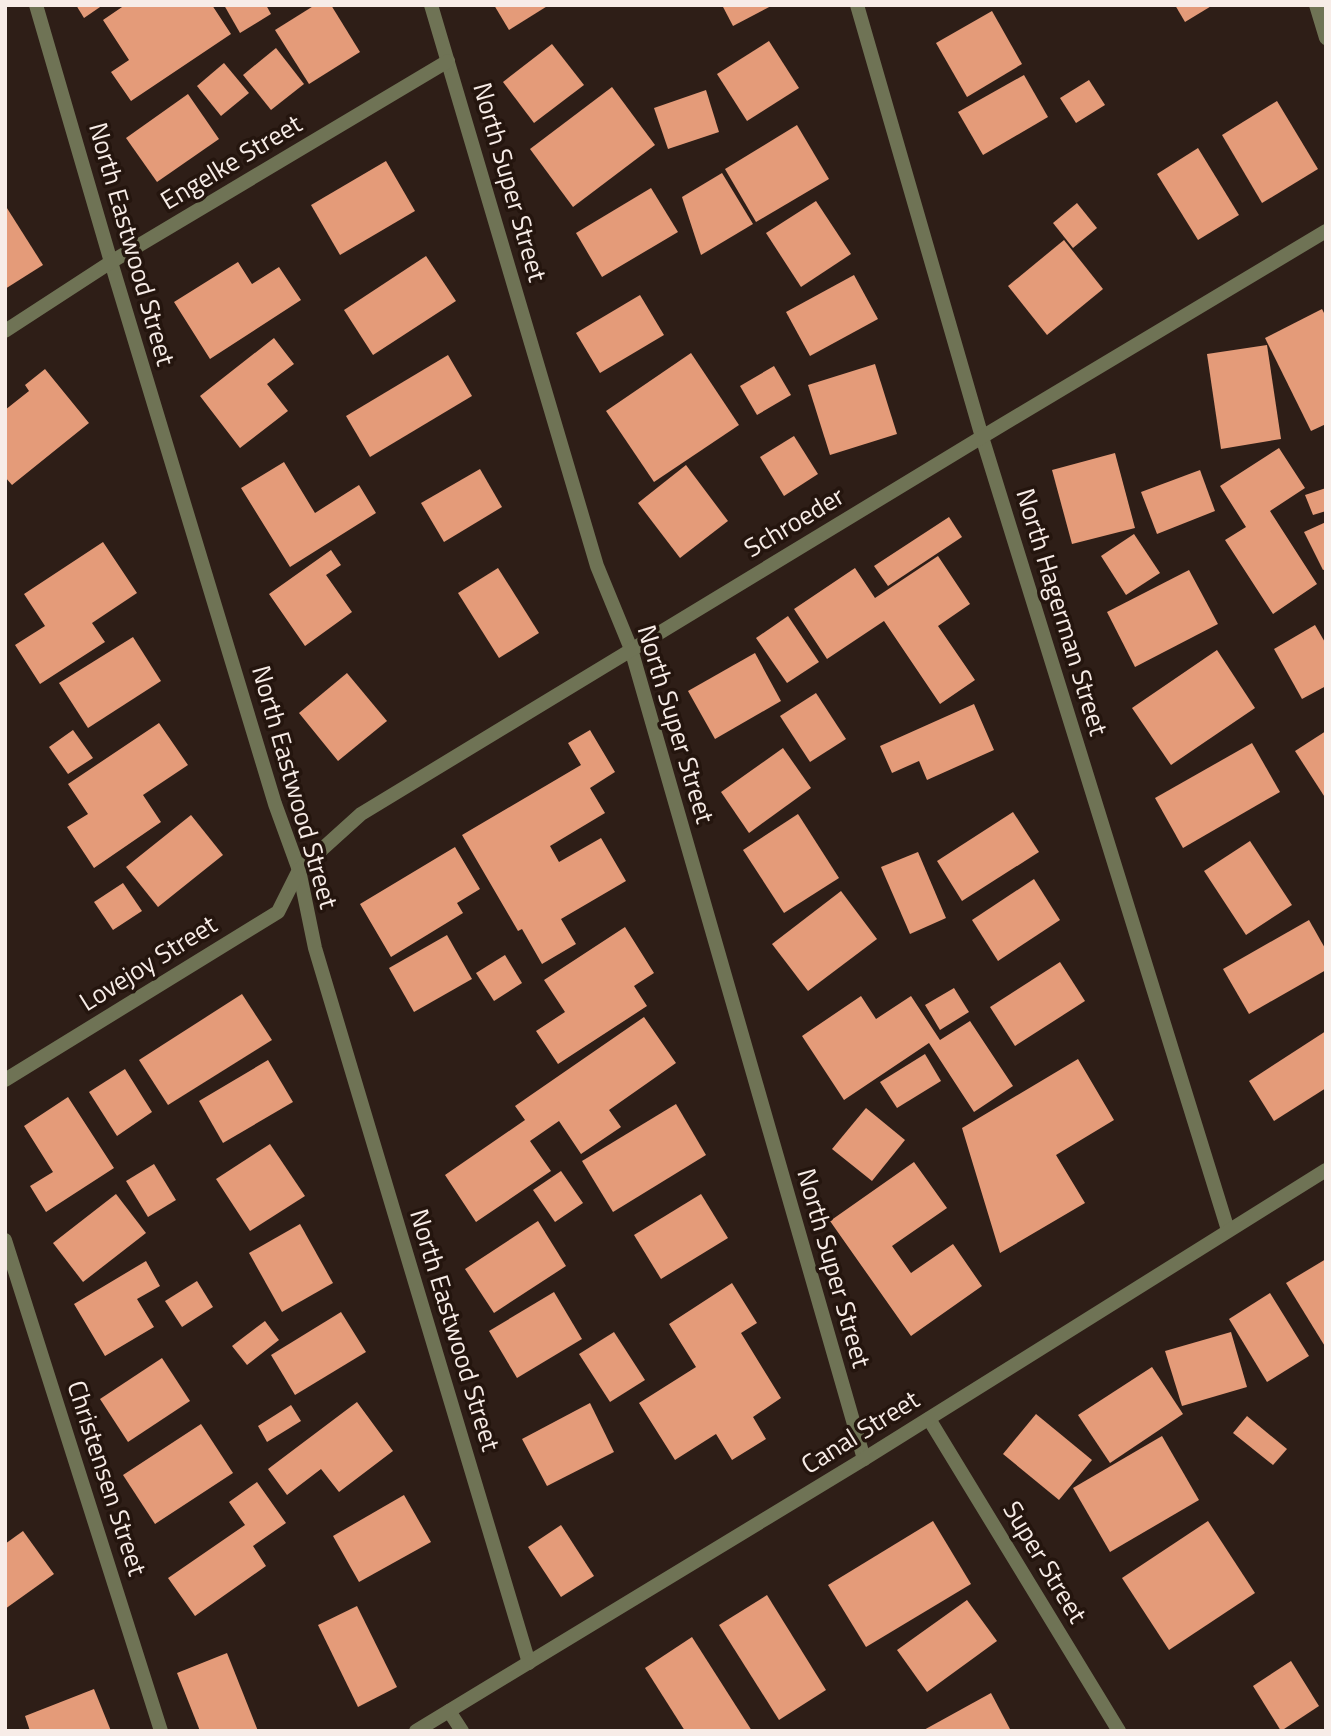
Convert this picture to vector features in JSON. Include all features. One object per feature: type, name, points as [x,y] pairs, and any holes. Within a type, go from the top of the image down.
[{"type":"street","name":"North Eastwood Street","points":[[36,5],[275,804],[299,870],[315,948],[529,1663]]},
{"type":"street","name":"North Super Street","points":[[431,5],[597,566],[631,649],[864,1460]]},
{"type":"street","name":"North Hagerman Street","points":[[857,5],[982,437],[1228,1230]]},
{"type":"street","points":[[1317,5],[1326,38]]},
{"type":"street","name":"Engelke Street","points":[[5,331],[111,262],[448,61]]},
{"type":"street","name":"Schroeder","points":[[299,870],[361,814],[1326,231]]},
{"type":"street","name":"Lovejoy Street","points":[[5,1080],[278,912],[299,870]]},
{"type":"street","name":"Canal Street","points":[[416,1731],[864,1460],[1326,1170]]},
{"type":"street","name":"Christensen Street","points":[[5,1240],[161,1731]]},
{"type":"street","name":"Super Street","points":[[929,1419],[1119,1731]]},
{"type":"street","points":[[449,1710],[462,1731]]},
{"type":"building","points":[[76,5],[103,5],[84,18]]},
{"type":"building","points":[[125,5],[212,5],[231,34],[131,101],[111,72],[129,60],[103,20]]},
{"type":"building","points":[[224,5],[266,5],[271,14],[240,33]]},
{"type":"building","points":[[315,5],[331,5],[360,52],[309,84],[275,30]]},
{"type":"building","points":[[494,5],[549,5],[509,30]]},
{"type":"building","points":[[722,5],[773,5],[733,26]]},
{"type":"building","points":[[1175,5],[1213,5],[1185,22]]},
{"type":"building","points":[[992,11],[1022,64],[967,97],[936,43]]},
{"type":"building","points":[[769,41],[799,88],[747,121],[717,74]]},
{"type":"building","points":[[552,44],[584,85],[534,123],[503,82]]},
{"type":"building","points":[[276,48],[304,84],[271,110],[243,75]]},
{"type":"building","points":[[224,63],[249,93],[221,116],[197,86]]},
{"type":"building","points":[[1024,75],[1048,117],[983,155],[958,112]]},
{"type":"building","points":[[1089,80],[1105,105],[1076,123],[1060,98]]},
{"type":"building","points":[[612,87],[655,145],[573,207],[530,149]]},
{"type":"building","points":[[706,90],[719,132],[668,149],[654,108]]},
{"type":"building","points":[[188,94],[219,139],[157,182],[126,138]]},
{"type":"building","points":[[1277,101],[1318,169],[1262,203],[1222,135]]},
{"type":"building","points":[[797,125],[829,179],[756,222],[725,169]]},
{"type":"building","points":[[1198,148],[1239,215],[1198,240],[1157,174]]},
{"type":"building","points":[[386,161],[415,211],[340,255],[311,205]]},
{"type":"building","points":[[722,173],[753,224],[701,255],[682,197]]},
{"type":"building","points":[[651,188],[678,232],[602,277],[576,233]]},
{"type":"building","points":[[816,201],[851,254],[801,287],[766,233]]},
{"type":"building","points":[[1077,203],[1097,228],[1073,248],[1053,223]]},
{"type":"building","points":[[5,205],[43,265],[5,289]]},
{"type":"building","points":[[1064,240],[1103,289],[1047,335],[1008,286]]},
{"type":"building","points":[[426,256],[456,301],[373,355],[344,310]]},
{"type":"building","points":[[238,262],[252,284],[279,267],[301,300],[210,359],[174,302]]},
{"type":"building","points":[[854,275],[878,319],[810,356],[786,312]]},
{"type":"building","points":[[640,295],[664,335],[600,373],[576,333]]},
{"type":"building","points":[[1322,309],[1326,317],[1326,424],[1311,431],[1265,338]]},
{"type":"building","points":[[274,338],[294,364],[267,384],[288,411],[240,448],[200,396]]},
{"type":"building","points":[[1267,345],[1281,439],[1221,449],[1207,354]]},
{"type":"building","points":[[691,353],[739,425],[654,482],[606,411]]},
{"type":"building","points":[[448,355],[472,396],[370,457],[346,416]]},
{"type":"building","points":[[875,364],[897,434],[830,455],[808,385]]},
{"type":"building","points":[[774,366],[791,395],[757,415],[740,386]]},
{"type":"building","points":[[45,369],[89,423],[12,485],[5,477],[5,410],[29,391],[25,385]]},
{"type":"building","points":[[794,436],[818,474],[784,496],[760,457]]},
{"type":"building","points":[[1279,448],[1305,488],[1270,511],[1317,584],[1273,614],[1225,540],[1246,527],[1220,486]]},
{"type":"building","points":[[1115,453],[1135,528],[1072,544],[1052,470]]},
{"type":"building","points":[[284,462],[315,513],[359,485],[376,513],[290,567],[241,488]]},
{"type":"building","points":[[686,465],[728,521],[680,558],[638,503]]},
{"type":"building","points":[[480,469],[502,507],[444,542],[421,503]]},
{"type":"building","points":[[1200,470],[1215,511],[1157,534],[1141,492]]},
{"type":"building","points":[[1326,488],[1326,511],[1313,515],[1305,495]]},
{"type":"building","points":[[949,517],[962,537],[888,586],[874,566]]},
{"type":"building","points":[[1326,522],[1326,569],[1323,570],[1304,532]]},
{"type":"building","points":[[1134,534],[1160,573],[1126,595],[1101,556]]},
{"type":"building","points":[[103,542],[137,593],[92,623],[105,642],[40,684],[15,645],[45,626],[24,594]]},
{"type":"building","points":[[331,550],[341,565],[326,575],[352,612],[305,646],[269,594]]},
{"type":"building","points":[[938,556],[970,604],[938,626],[975,680],[940,704],[884,621],[827,659],[794,609],[855,568],[875,598]]},
{"type":"building","points":[[498,568],[539,633],[499,658],[458,593]]},
{"type":"building","points":[[1189,570],[1218,624],[1135,667],[1107,612]]},
{"type":"building","points":[[788,616],[819,662],[787,683],[756,638]]},
{"type":"building","points":[[1315,625],[1326,644],[1326,686],[1302,699],[1274,649]]},
{"type":"building","points":[[133,637],[161,681],[88,728],[59,683]]},
{"type":"building","points":[[1217,650],[1255,708],[1171,765],[1132,708]]},
{"type":"building","points":[[755,653],[781,701],[715,739],[688,691]]},
{"type":"building","points":[[347,673],[387,721],[338,761],[299,713]]},
{"type":"building","points":[[816,693],[846,739],[810,762],[780,716]]},
{"type":"building","points":[[974,704],[994,750],[927,780],[919,761],[892,773],[880,746]]},
{"type":"building","points":[[159,723],[188,765],[143,795],[161,822],[94,868],[67,827],[88,814],[68,784]]},
{"type":"building","points":[[73,730],[93,758],[68,774],[49,747]]},
{"type":"building","points":[[590,730],[615,772],[590,788],[605,813],[550,846],[559,862],[601,838],[626,881],[561,919],[576,944],[542,964],[522,929],[518,931],[462,835],[581,765],[568,743]]},
{"type":"building","points":[[1326,731],[1326,799],[1295,751]]},
{"type":"building","points":[[1252,743],[1280,792],[1183,848],[1155,798]]},
{"type":"building","points":[[783,748],[811,788],[749,833],[721,792]]},
{"type":"building","points":[[1013,812],[1039,852],[962,901],[937,861]]},
{"type":"building","points":[[798,814],[839,878],[784,913],[743,850]]},
{"type":"building","points":[[191,815],[223,855],[158,907],[126,867]]},
{"type":"building","points":[[1250,841],[1292,905],[1246,935],[1204,871]]},
{"type":"building","points":[[455,847],[480,889],[457,903],[463,913],[391,957],[360,904]]},
{"type":"building","points":[[918,852],[946,918],[910,934],[881,867]]},
{"type":"building","points":[[1034,879],[1060,920],[998,961],[972,920]]},
{"type":"building","points":[[123,883],[142,911],[113,930],[94,902]]},
{"type":"building","points":[[841,891],[877,939],[808,991],[772,944]]},
{"type":"building","points":[[1309,920],[1326,950],[1326,970],[1249,1014],[1223,969]]},
{"type":"building","points":[[625,927],[654,973],[634,986],[647,1006],[558,1064],[536,1031],[565,1012],[544,980]]},
{"type":"building","points":[[447,935],[472,979],[414,1012],[389,968]]},
{"type":"building","points":[[505,955],[522,983],[494,1001],[476,973]]},
{"type":"building","points":[[1060,962],[1085,1001],[1015,1046],[990,1007]]},
{"type":"building","points":[[954,988],[969,1012],[940,1030],[925,1005]]},
{"type":"building","points":[[242,994],[272,1040],[168,1105],[139,1060]]},
{"type":"building","points":[[861,996],[876,1019],[911,996],[940,1040],[970,1021],[1013,1086],[974,1112],[929,1043],[844,1100],[802,1036]]},
{"type":"building","points":[[644,1017],[676,1063],[609,1110],[621,1127],[581,1154],[559,1121],[530,1141],[551,1171],[476,1222],[445,1175],[525,1120],[515,1106]]},
{"type":"building","points":[[1326,1031],[1326,1088],[1274,1121],[1249,1081]]},
{"type":"building","points":[[925,1054],[941,1081],[897,1108],[880,1082]]},
{"type":"building","points":[[1078,1059],[1114,1120],[1056,1155],[1085,1203],[1000,1253],[962,1128]]},
{"type":"building","points":[[268,1060],[293,1102],[223,1143],[199,1101]]},
{"type":"building","points":[[125,1069],[152,1112],[117,1136],[89,1092]]},
{"type":"building","points":[[68,1097],[114,1168],[46,1212],[30,1186],[53,1172],[24,1126]]},
{"type":"building","points":[[676,1104],[706,1155],[613,1212],[582,1161]]},
{"type":"building","points":[[866,1108],[905,1140],[872,1181],[832,1149]]},
{"type":"building","points":[[270,1144],[305,1196],[250,1231],[216,1179]]},
{"type":"building","points":[[914,1162],[947,1208],[892,1246],[911,1273],[953,1244],[982,1286],[911,1336],[830,1221]]},
{"type":"building","points":[[154,1164],[176,1200],[148,1217],[126,1181]]},
{"type":"building","points":[[561,1171],[583,1203],[555,1222],[533,1190]]},
{"type":"building","points":[[116,1194],[146,1233],[83,1282],[53,1243]]},
{"type":"building","points":[[701,1194],[728,1238],[661,1279],[634,1235]]},
{"type":"building","points":[[538,1221],[566,1266],[494,1313],[465,1269]]},
{"type":"building","points":[[300,1224],[333,1283],[282,1312],[249,1253]]},
{"type":"building","points":[[1326,1259],[1326,1348],[1286,1283]]},
{"type":"building","points":[[146,1261],[160,1286],[137,1299],[154,1327],[105,1356],[74,1304]]},
{"type":"building","points":[[197,1281],[213,1307],[182,1327],[165,1301]]},
{"type":"building","points":[[732,1283],[757,1323],[741,1333],[781,1398],[753,1417],[766,1439],[732,1460],[716,1434],[675,1460],[639,1403],[696,1367],[669,1324]]},
{"type":"building","points":[[554,1292],[582,1339],[517,1378],[489,1331]]},
{"type":"building","points":[[1270,1293],[1309,1356],[1267,1382],[1229,1319]]},
{"type":"building","points":[[341,1312],[366,1352],[295,1395],[271,1355]]},
{"type":"building","points":[[265,1321],[279,1340],[247,1365],[232,1346]]},
{"type":"building","points":[[614,1332],[645,1380],[610,1402],[579,1354]]},
{"type":"building","points":[[1231,1332],[1247,1387],[1182,1406],[1165,1351]]},
{"type":"building","points":[[162,1358],[190,1401],[128,1442],[100,1399]]},
{"type":"building","points":[[1152,1367],[1183,1414],[1110,1463],[1078,1415]]},
{"type":"building","points":[[357,1402],[393,1451],[339,1492],[321,1469],[287,1495],[268,1469]]},
{"type":"building","points":[[590,1403],[614,1452],[547,1486],[522,1439]]},
{"type":"building","points":[[291,1405],[301,1421],[267,1442],[258,1426]]},
{"type":"building","points":[[1036,1414],[1092,1460],[1059,1500],[1003,1454]]},
{"type":"building","points":[[1247,1416],[1287,1449],[1273,1465],[1233,1433]]},
{"type":"building","points":[[201,1424],[233,1473],[155,1524],[123,1475]]},
{"type":"building","points":[[1162,1436],[1199,1500],[1110,1552],[1073,1488]]},
{"type":"building","points":[[257,1482],[286,1523],[253,1546],[266,1566],[195,1616],[168,1578],[245,1525],[229,1502]]},
{"type":"building","points":[[404,1495],[431,1542],[359,1582],[333,1536]]},
{"type":"building","points":[[933,1521],[971,1584],[866,1647],[828,1585]]},
{"type":"building","points":[[1208,1521],[1255,1593],[1169,1650],[1122,1578]]},
{"type":"building","points":[[561,1525],[594,1576],[561,1597],[528,1547]]},
{"type":"building","points":[[23,1531],[54,1574],[5,1609],[5,1544]]},
{"type":"building","points":[[767,1595],[826,1690],[779,1720],[719,1625]]},
{"type":"building","points":[[967,1600],[997,1641],[927,1692],[897,1650]]},
{"type":"building","points":[[357,1606],[397,1687],[358,1707],[318,1625]]},
{"type":"building","points":[[692,1637],[752,1731],[685,1731],[645,1668]]},
{"type":"building","points":[[227,1653],[258,1731],[200,1731],[177,1673]]},
{"type":"building","points":[[1291,1661],[1319,1706],[1281,1731],[1253,1686]]},
{"type":"building","points":[[94,1689],[111,1731],[30,1731],[25,1716]]},
{"type":"building","points":[[991,1693],[1011,1731],[922,1731]]}]
